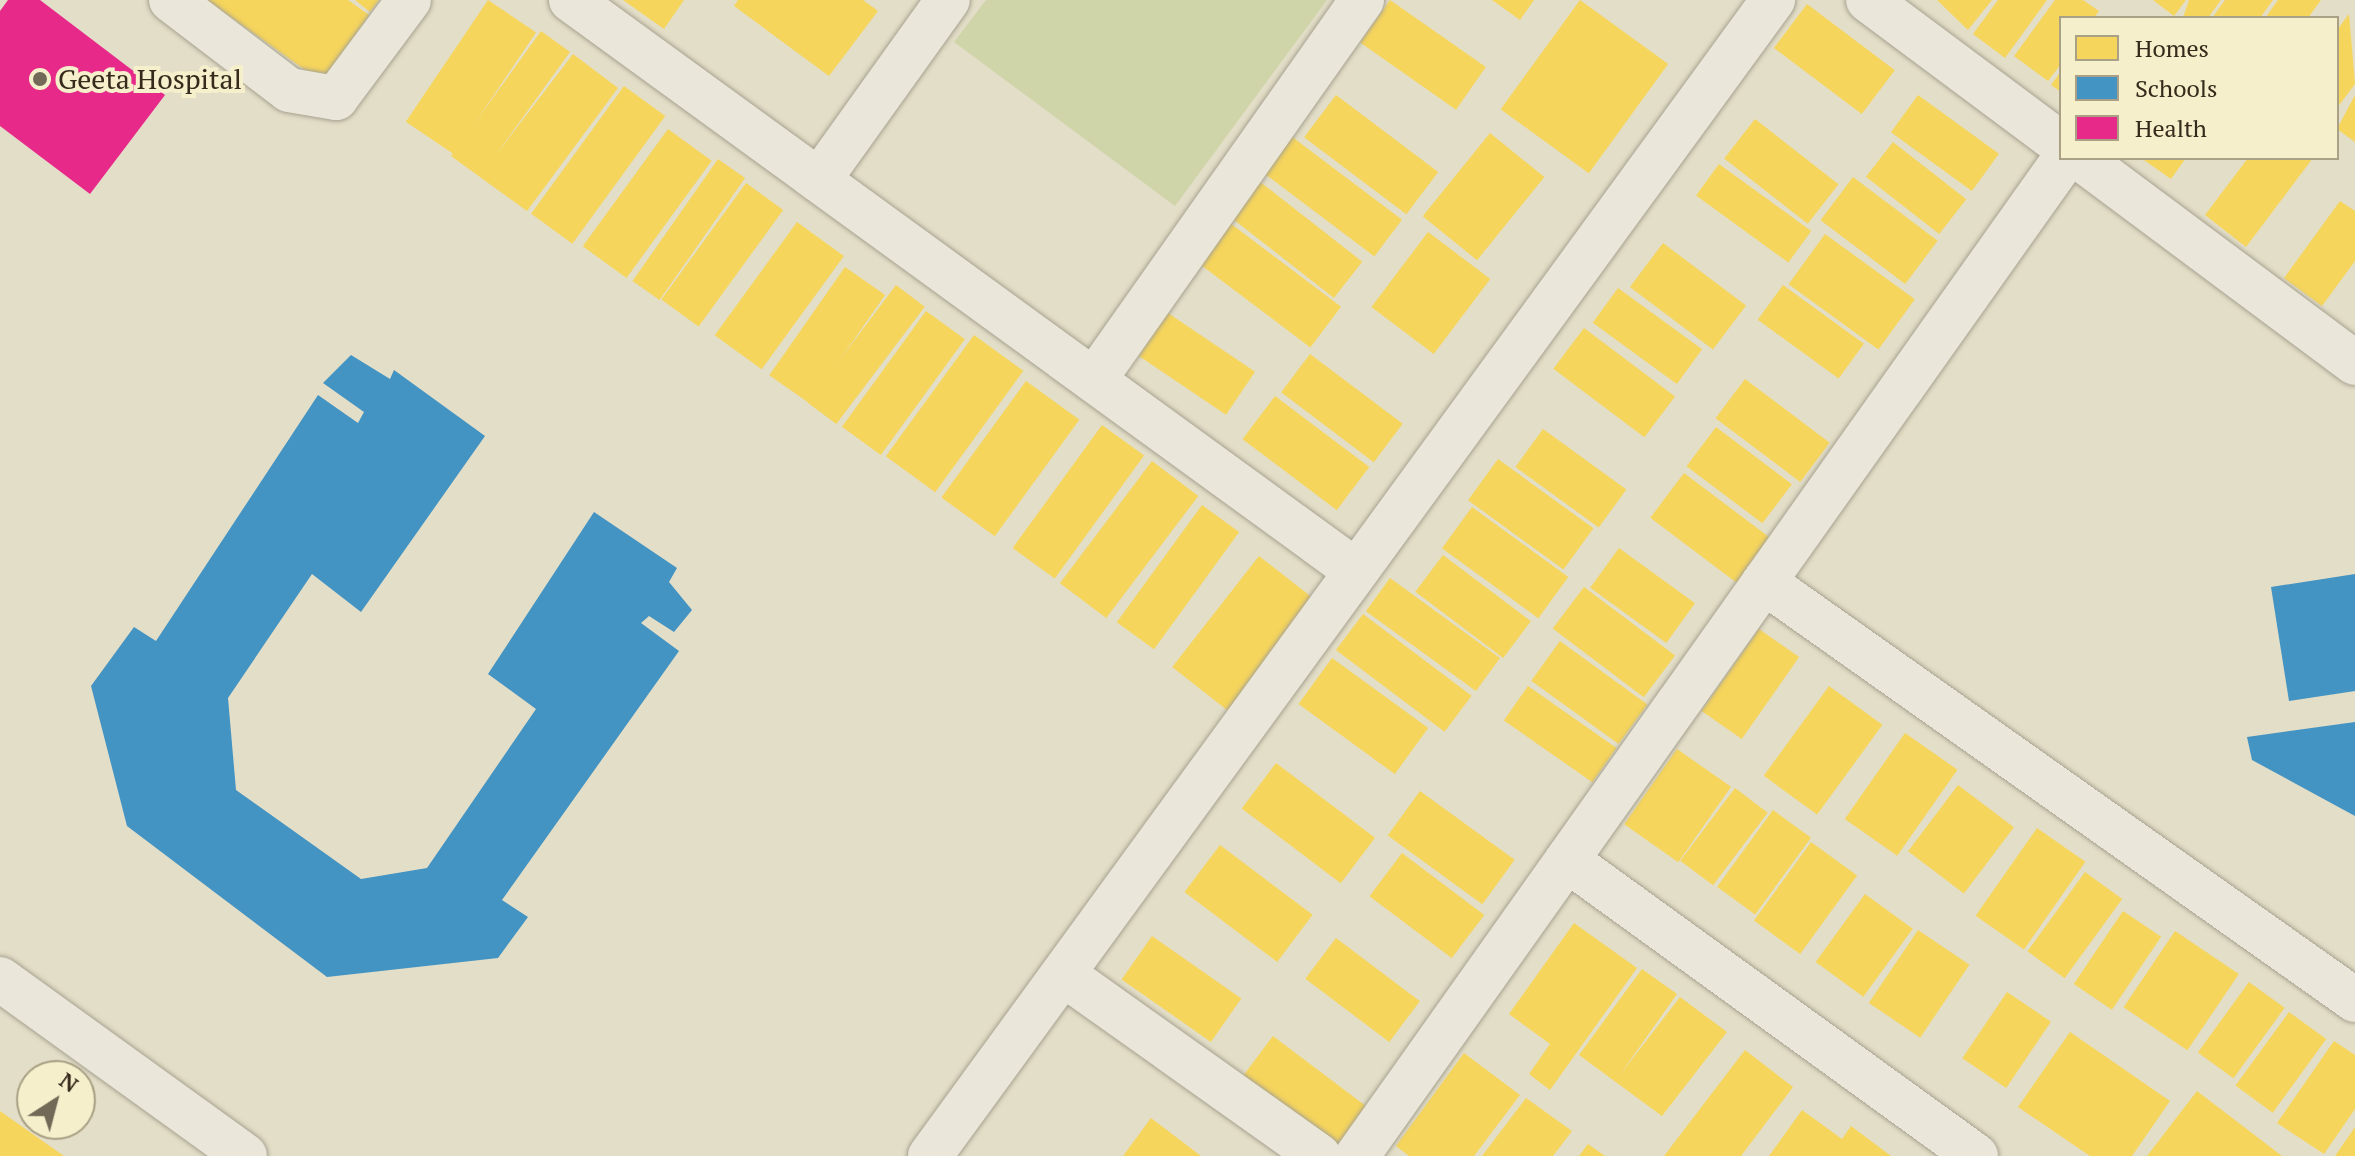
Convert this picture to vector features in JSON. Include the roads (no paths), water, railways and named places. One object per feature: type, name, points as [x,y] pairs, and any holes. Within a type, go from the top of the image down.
[{"type":"street","points":[[171,0],[289,90],[336,98],[409,0]]},
{"type":"street","points":[[571,0],[1356,571]]},
{"type":"street","points":[[819,180],[948,0]]},
{"type":"street","points":[[1094,380],[1362,0]]},
{"type":"street","points":[[930,1156],[1773,0]]},
{"type":"street","points":[[1868,0],[2059,143]]},
{"type":"street","points":[[1357,1156],[2064,160]]},
{"type":"street","points":[[2083,160],[2355,363]]},
{"type":"street","points":[[1764,582],[2355,1000]]},
{"type":"street","points":[[1567,860],[1976,1156]]},
{"type":"street","points":[[1063,974],[1319,1156]]},
{"type":"street","points":[[0,979],[245,1156]]},
{"type":"place","name":"Geeta Hospital","points":[[40,79]]}]
